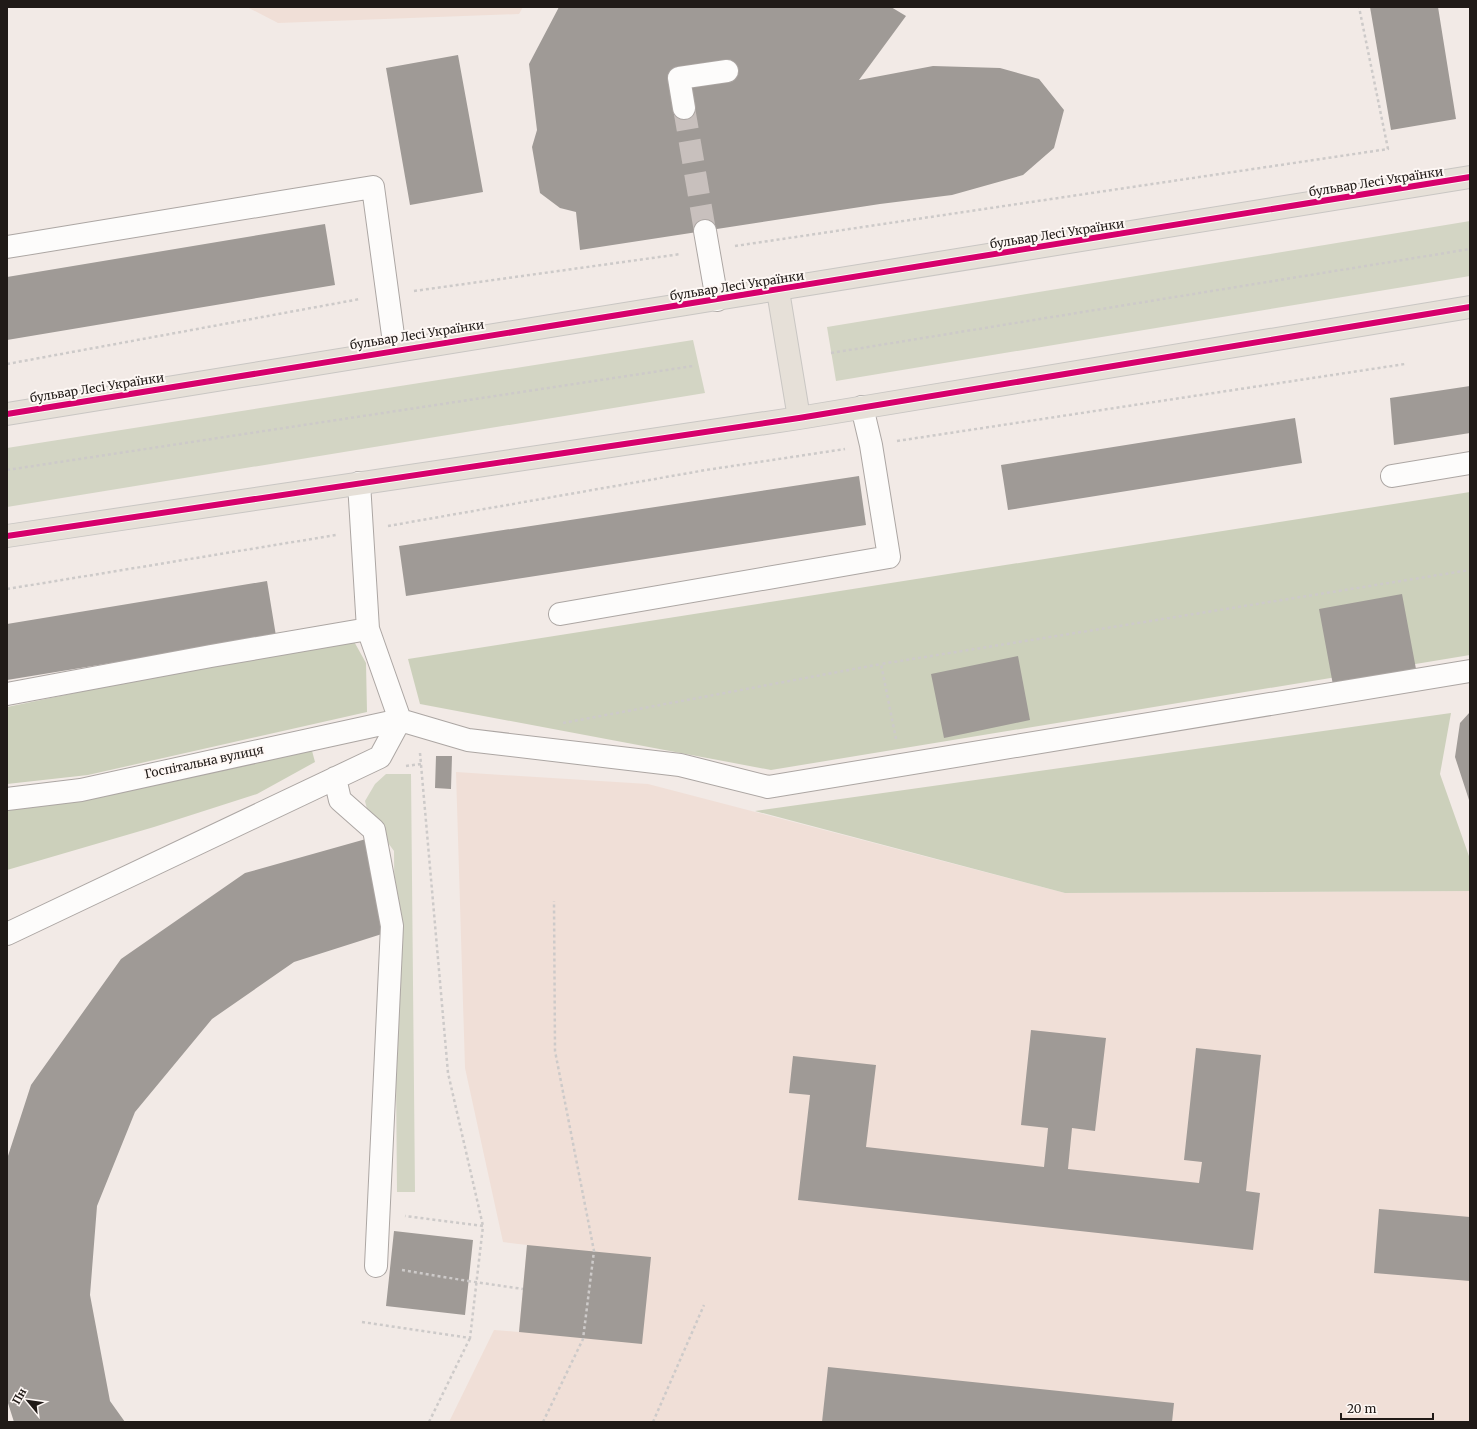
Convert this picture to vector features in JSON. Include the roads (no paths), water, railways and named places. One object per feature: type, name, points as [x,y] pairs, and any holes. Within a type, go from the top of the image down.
[{"type":"main road","name":"бульвар Лесі Українки","points":[[7,414],[1470,177]]},
{"type":"main road","points":[[778,290],[799,418]]},
{"type":"main road","points":[[7,536],[799,418],[1470,307]]},
{"type":"street","points":[[684,108],[679,78],[727,71]]},
{"type":"street","points":[[7,248],[373,187],[395,350]]},
{"type":"street","points":[[707,241],[717,300]]},
{"type":"street","points":[[560,614],[889,557],[871,445],[862,407]]},
{"type":"street","points":[[1392,476],[1470,463]]},
{"type":"street","points":[[7,934],[380,757],[400,720],[368,629],[359,483]]},
{"type":"street","points":[[7,694],[211,656],[368,629]]},
{"type":"street","points":[[400,720],[468,740],[680,765],[768,787],[1470,671]]},
{"type":"street","name":"Госпітальна вулиця","points":[[7,799],[80,790],[400,720]]},
{"type":"street","points":[[335,778],[340,800],[374,830],[392,926],[376,1266]]},
{"type":"tunnel","points":[[684,108],[705,231]]}]
